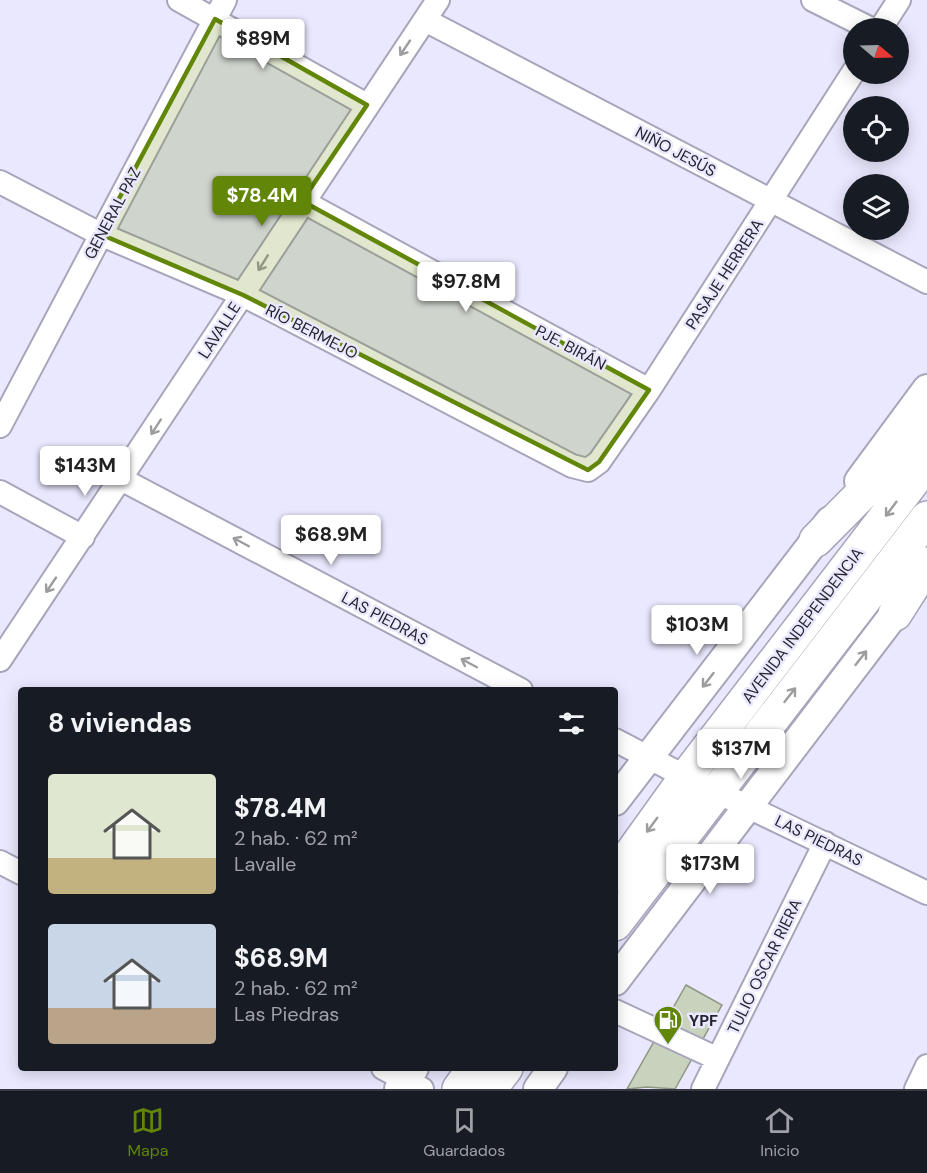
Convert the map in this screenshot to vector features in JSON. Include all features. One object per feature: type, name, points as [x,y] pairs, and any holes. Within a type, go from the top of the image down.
[{"type":"highway","points":[[816,540],[927,428]]},
{"type":"highway","name":"AVENIDA INDEPENDENCIA","points":[[618,872],[686,777],[927,463]]},
{"type":"highway","name":"AVENIDA INDEPENDENCIA","points":[[618,920],[927,518]]},
{"type":"highway","points":[[895,614],[927,564]]},
{"type":"highway","points":[[459,1089],[472,1071]]},
{"type":"highway","points":[[490,1089],[504,1071]]},
{"type":"main road","points":[[618,797],[816,540],[927,388]]},
{"type":"main road","points":[[618,977],[927,570]]},
{"type":"main road","points":[[538,1089],[551,1071]]},
{"type":"street","points":[[179,0],[220,9],[367,105]]},
{"type":"street","name":"LAVALLE","points":[[0,660],[243,295],[302,201],[438,0]]},
{"type":"street","points":[[813,0],[849,18]]},
{"type":"street","points":[[887,18],[899,0]]},
{"type":"street","name":"GENERAL PAZ","points":[[0,426],[220,9]]},
{"type":"street","name":"NIÑO JESÚS","points":[[425,20],[927,282]]},
{"type":"street","name":"PASAJE HERRERA","points":[[588,470],[599,462],[650,390],[846,84]]},
{"type":"street","name":"RÍO BERMEJO","points":[[0,182],[100,234],[243,295],[572,466],[588,470]]},
{"type":"street","name":"PJE. BIRÁN","points":[[302,201],[650,390]]},
{"type":"street","name":"LAS PIEDRAS","points":[[121,479],[515,687]]},
{"type":"street","points":[[0,492],[83,537]]},
{"type":"street","name":"LAS PIEDRAS","points":[[618,742],[686,777],[927,893]]},
{"type":"street","name":"TULIO OSCAR RIERA","points":[[703,1089],[825,843]]},
{"type":"street","points":[[0,862],[18,871]]},
{"type":"street","points":[[618,1012],[718,1059]]},
{"type":"street","points":[[916,1089],[927,1066]]},
{"type":"highlighted area","points":[[215,19],[367,105],[302,201],[649,390],[599,462],[588,470],[243,295],[100,234]]},
{"type":"building","points":[[686,985],[722,1005],[675,1089],[647,1087],[627,1089]]},
{"type":"place","name":"YPF","points":[[668,1046]]}]
